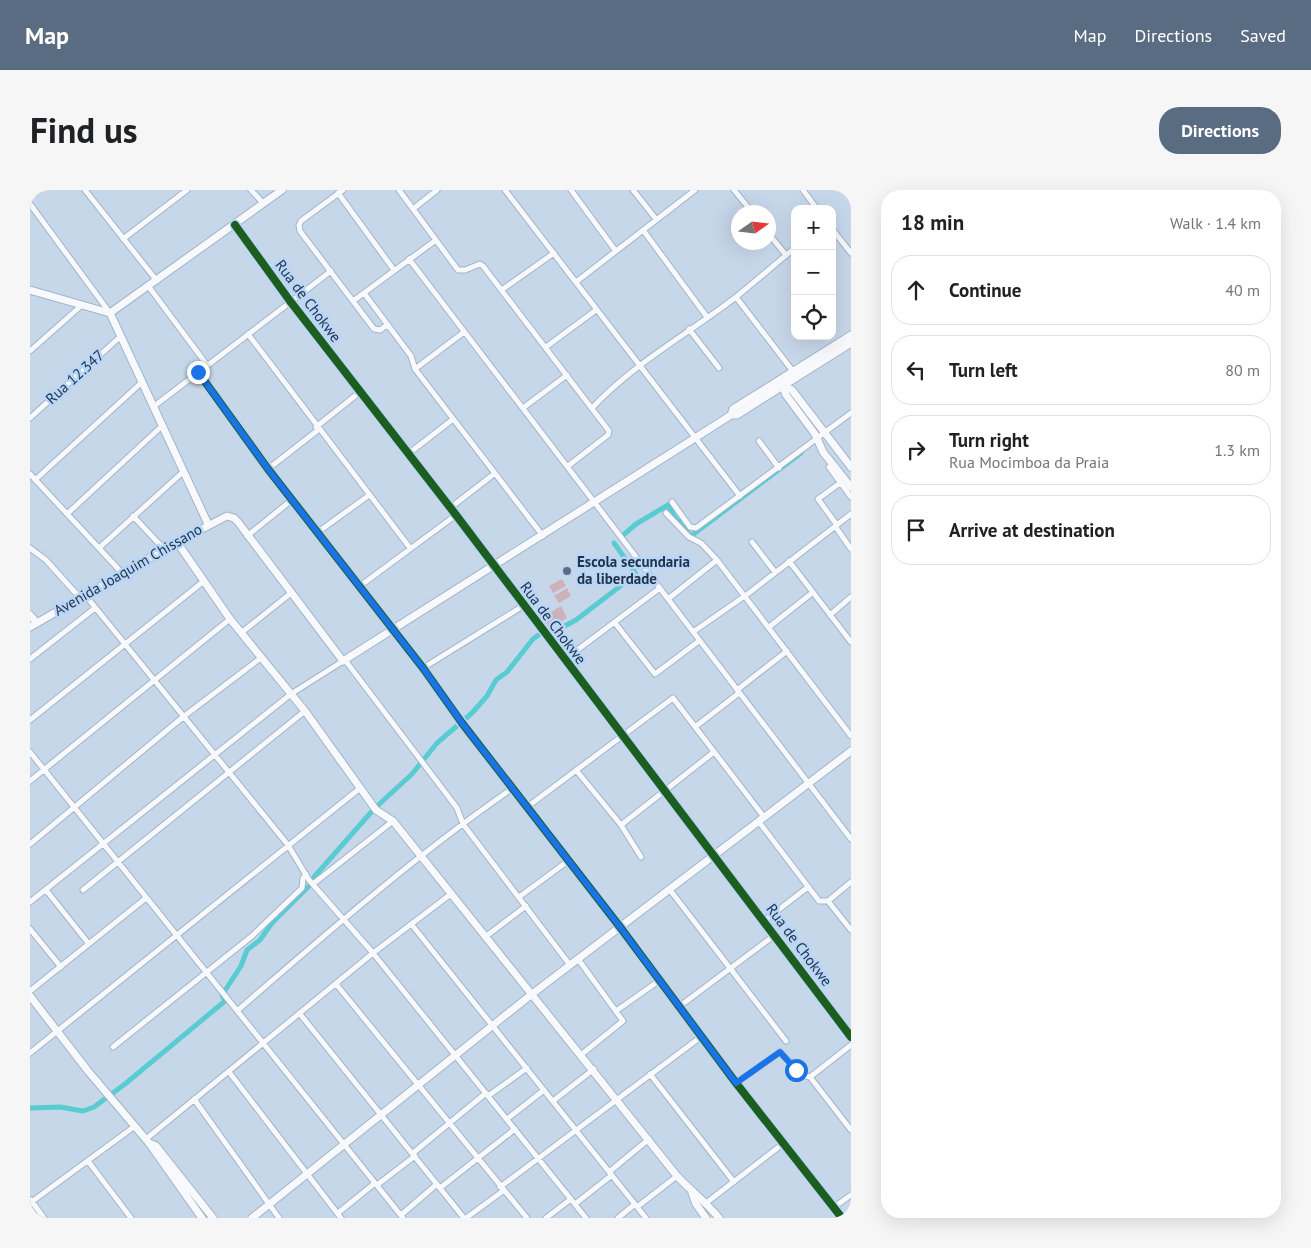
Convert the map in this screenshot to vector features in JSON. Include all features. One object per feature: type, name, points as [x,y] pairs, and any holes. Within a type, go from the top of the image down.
[{"type":"street","points":[[85,190],[157,281]]},
{"type":"street","points":[[123,239],[187,190]]},
{"type":"street","points":[[251,190],[262,203]]},
{"type":"street","points":[[110,314],[282,190]]},
{"type":"street","points":[[399,190],[458,270],[465,270],[480,264],[503,289],[610,433],[568,466]]},
{"type":"street","points":[[413,209],[437,190]]},
{"type":"street","points":[[505,190],[638,366],[740,496]]},
{"type":"street","points":[[571,190],[616,250]]},
{"type":"street","points":[[633,190],[656,219]]},
{"type":"street","points":[[576,282],[696,190]]},
{"type":"street","points":[[734,190],[746,205]]},
{"type":"street","points":[[803,190],[814,205]]},
{"type":"street","points":[[387,325],[380,330],[374,329],[300,231],[299,225],[340,192],[394,270]]},
{"type":"street","points":[[30,204],[110,314],[208,524]]},
{"type":"street","name":"Rua de Chokwe","points":[[235,225],[290,300],[456,515],[546,637],[851,1037]]},
{"type":"street","points":[[643,230],[707,317]]},
{"type":"street","points":[[836,234],[851,253]]},
{"type":"street","points":[[353,301],[436,240]]},
{"type":"street","points":[[776,243],[786,255]]},
{"type":"street","points":[[592,408],[601,397],[638,366],[736,297],[793,250]]},
{"type":"street","points":[[503,289],[554,253]]},
{"type":"street","points":[[409,259],[850,837]]},
{"type":"street","points":[[153,407],[331,270]]},
{"type":"street","points":[[149,287],[207,365]]},
{"type":"street","points":[[31,289],[110,314]]},
{"type":"street","points":[[364,293],[411,356],[415,369],[452,420],[543,536]]},
{"type":"street","points":[[736,297],[795,374]]},
{"type":"street","points":[[30,351],[82,305]]},
{"type":"street","points":[[546,347],[596,310]]},
{"type":"street","points":[[689,330],[719,368]]},
{"type":"street","points":[[415,369],[464,332]]},
{"type":"street","points":[[248,334],[368,496],[410,548]]},
{"type":"street","points":[[810,365],[851,335]]},
{"type":"street","name":"Rua 12.347","points":[[30,418],[121,336]]},
{"type":"street","points":[[30,902],[213,754],[291,694],[543,536],[731,415],[737,414],[760,396],[795,374],[851,343]]},
{"type":"street","points":[[198,372],[268,469],[423,668],[461,722],[620,927],[736,1083],[840,1217]]},
{"type":"street","points":[[523,408],[567,375]]},
{"type":"street","points":[[35,480],[141,382]]},
{"type":"street","points":[[781,383],[792,390],[851,466]]},
{"type":"street","points":[[781,383],[786,395],[818,439],[823,452],[851,486]]},
{"type":"street","points":[[268,469],[360,392]]},
{"type":"street","points":[[672,502],[690,527],[696,528],[851,413]]},
{"type":"street","points":[[408,454],[452,420]]},
{"type":"street","points":[[67,514],[163,425]]},
{"type":"street","points":[[759,441],[779,468]]},
{"type":"street","points":[[829,467],[851,497]]},
{"type":"street","points":[[99,548],[184,471]]},
{"type":"street","points":[[30,474],[123,574]]},
{"type":"street","points":[[450,508],[494,474]]},
{"type":"street","points":[[840,483],[818,499],[851,549]]},
{"type":"street","points":[[318,532],[368,496]]},
{"type":"street","points":[[293,499],[247,536],[457,808],[464,824],[570,965]]},
{"type":"street","points":[[666,512],[689,537],[702,543],[717,560],[851,736]]},
{"type":"street","points":[[693,632],[744,596],[851,514]]},
{"type":"street","points":[[360,586],[456,515]]},
{"type":"street","points":[[134,516],[164,549]]},
{"type":"street","name":"Avenida Joaquim Chissano","points":[[33,625],[208,524],[228,516],[234,518],[247,536]]},
{"type":"street","points":[[176,542],[230,619],[305,710],[359,789],[374,808],[394,821],[485,937],[582,1054],[692,1193],[702,1217]]},
{"type":"street","points":[[752,542],[775,572]]},
{"type":"street","points":[[30,548],[46,560],[95,608],[125,644],[288,845],[313,884],[373,953],[586,1218]]},
{"type":"street","points":[[668,599],[717,560]]},
{"type":"street","points":[[789,561],[851,642]]},
{"type":"street","points":[[30,720],[204,582]]},
{"type":"street","points":[[564,660],[660,588]]},
{"type":"street","points":[[769,627],[812,593]]},
{"type":"street","points":[[241,633],[291,594]]},
{"type":"street","points":[[830,615],[851,597]]},
{"type":"street","points":[[423,668],[523,606]]},
{"type":"street","points":[[30,659],[95,608]]},
{"type":"street","points":[[30,615],[33,625]]},
{"type":"street","points":[[30,781],[230,619]]},
{"type":"street","points":[[615,623],[655,674],[699,640]]},
{"type":"street","points":[[695,727],[787,651]]},
{"type":"street","points":[[30,844],[183,717],[262,657]]},
{"type":"street","points":[[527,807],[673,698],[714,752],[819,901],[828,900],[851,882]]},
{"type":"street","points":[[83,890],[305,710]]},
{"type":"street","points":[[30,752],[205,973],[238,1010],[263,1044],[402,1216],[515,1129]]},
{"type":"street","points":[[621,825],[714,752]]},
{"type":"street","points":[[252,1218],[532,994],[851,752]]},
{"type":"street","points":[[576,770],[621,825],[641,857]]},
{"type":"street","points":[[238,1010],[343,918],[421,856],[513,788]]},
{"type":"street","points":[[30,1053],[59,1032],[176,935],[359,789]]},
{"type":"street","points":[[313,884],[394,821]]},
{"type":"street","points":[[519,897],[568,861]]},
{"type":"street","points":[[113,1047],[252,936],[302,888],[303,878],[306,874]]},
{"type":"street","points":[[764,921],[808,887]]},
{"type":"street","points":[[46,890],[89,944]]},
{"type":"street","points":[[670,890],[786,1040]]},
{"type":"street","points":[[148,1141],[194,1099],[373,953],[451,894]]},
{"type":"street","points":[[30,991],[146,898]]},
{"type":"street","points":[[828,900],[851,930]]},
{"type":"street","points":[[485,937],[526,906]]},
{"type":"street","points":[[412,925],[646,1218]]},
{"type":"street","points":[[30,929],[61,967]]},
{"type":"street","points":[[680,1006],[775,935]]},
{"type":"street","points":[[578,960],[623,1022],[582,1054]]},
{"type":"street","points":[[616,1011],[660,980]]},
{"type":"street","points":[[336,984],[527,1218]]},
{"type":"street","points":[[30,996],[148,1141],[202,1218]]},
{"type":"street","points":[[300,1014],[465,1218],[616,1099],[702,1036]]},
{"type":"street","points":[[810,1077],[851,1046]]},
{"type":"street","points":[[736,1083],[780,1052],[796,1070],[802,1075],[810,1077],[851,1130]]},
{"type":"street","points":[[229,1072],[340,1216],[449,1123],[526,1068]]},
{"type":"street","points":[[553,1101],[594,1069]]},
{"type":"street","points":[[650,1074],[734,1182]]},
{"type":"street","points":[[507,1119],[544,1090]]},
{"type":"street","points":[[194,1099],[279,1218]]},
{"type":"street","points":[[44,1218],[31,1201],[135,1126]]},
{"type":"street","points":[[546,1218],[573,1201],[610,1173],[649,1139]]},
{"type":"street","points":[[148,1141],[156,1146],[213,1218]]},
{"type":"street","points":[[706,1203],[784,1143]]},
{"type":"street","points":[[88,1161],[131,1218]]},
{"type":"street","points":[[618,1218],[677,1176]]},
{"type":"street","points":[[692,1193],[700,1196],[719,1218]]},
{"type":"street","points":[[834,1207],[851,1195]]},
{"type":"street","points":[[193,1207],[200,1202]]},
{"type":"shaded area","points":[[562,579],[566,586],[553,593],[549,586]]},
{"type":"shaded area","points":[[567,588],[571,596],[559,603],[554,596]]},
{"type":"shaded area","points":[[561,606],[567,618],[549,628],[543,617]]},
{"type":"waterway","points":[[621,537],[636,524],[668,505],[674,516],[691,536],[801,453]]},
{"type":"waterway","points":[[224,992],[241,966],[247,950],[260,940],[272,923],[312,883],[314,877],[374,809],[412,774],[437,743],[472,713],[487,696],[496,680],[507,672],[533,639],[540,634],[557,630],[576,620],[636,574],[614,543]]},
{"type":"waterway","points":[[30,1108],[60,1107],[83,1111],[94,1107],[125,1084],[225,1001],[222,995]]},
{"type":"cycle path","points":[[235,225],[290,301],[456,515],[851,1037]]},
{"type":"cycle path","points":[[198,372],[268,469],[423,668],[462,723],[620,927],[736,1083],[842,1218]]},
{"type":"place","name":"Escola secundaria da liberdade","points":[[567,571]]},
{"type":"route","points":[[198,372],[268,469],[423,668],[462,723],[620,927],[736,1083],[780,1052],[796,1070]]}]
